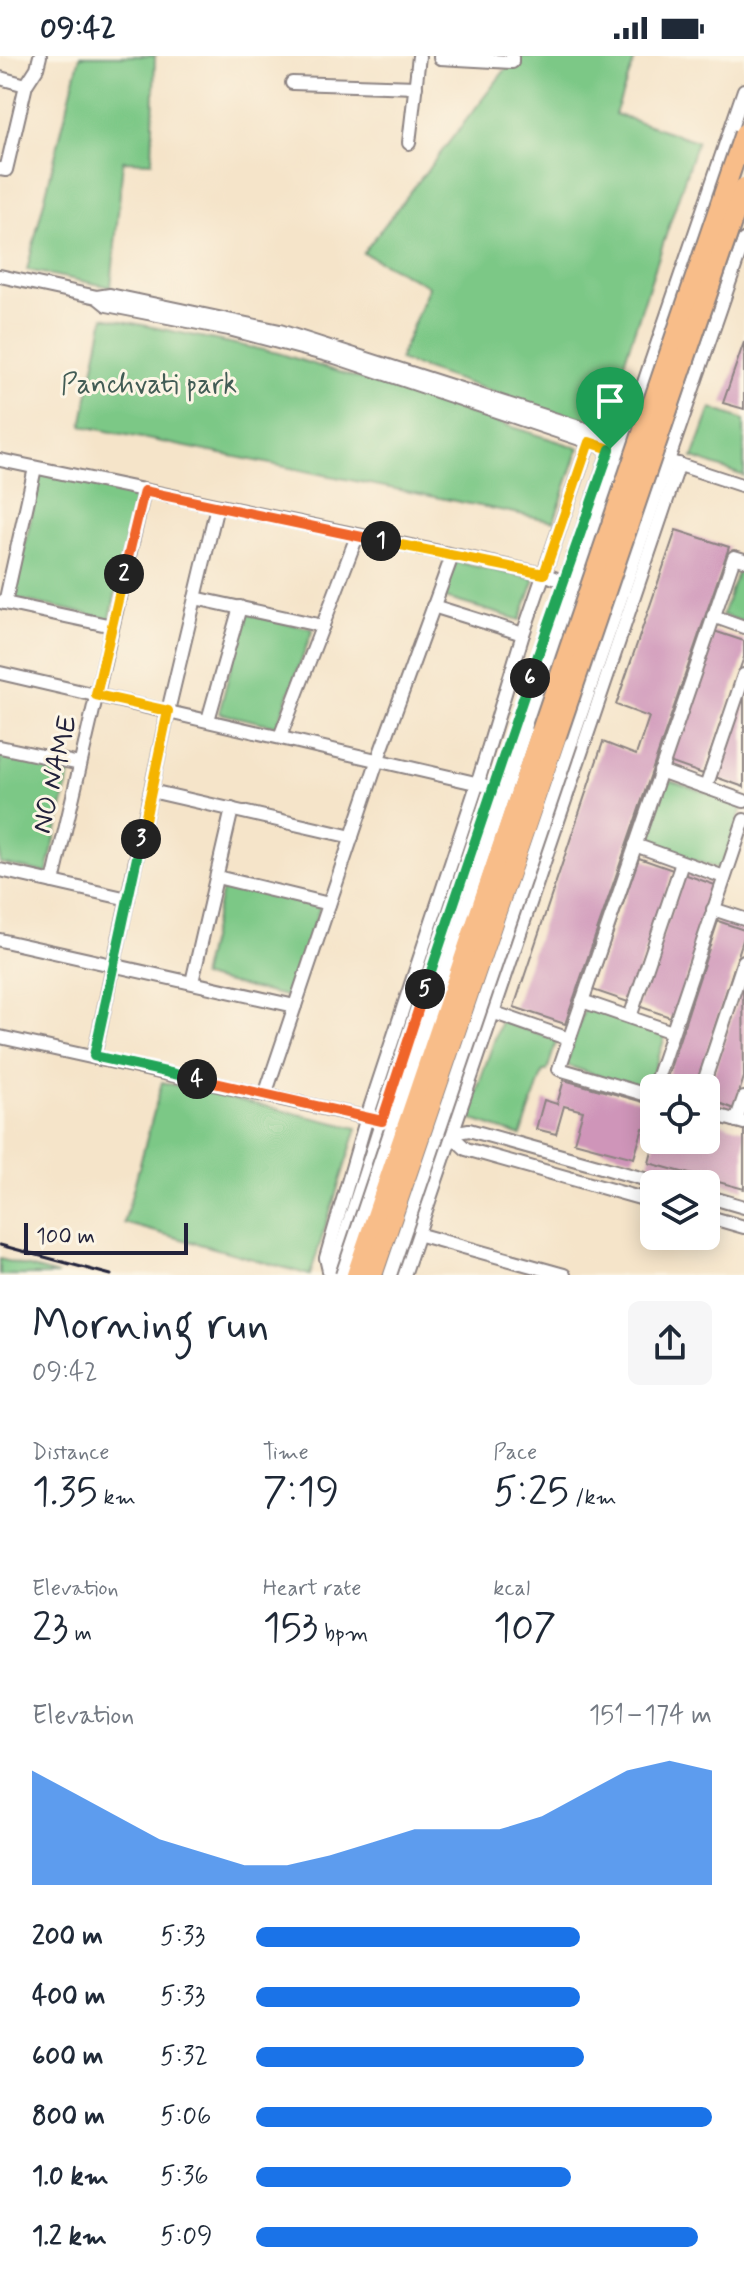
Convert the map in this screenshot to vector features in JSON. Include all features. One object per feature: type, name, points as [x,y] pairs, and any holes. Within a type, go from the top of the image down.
[{"type":"highway","points":[[356,1275],[744,133]]},
{"type":"highway","points":[[373,1275],[744,187]]},
{"type":"street","points":[[0,169],[6,170],[26,85],[37,68],[40,56]]},
{"type":"street","points":[[409,143],[419,56]]},
{"type":"street","points":[[440,56],[512,62],[512,56]]},
{"type":"street","points":[[0,78],[26,85]]},
{"type":"street","points":[[292,83],[416,87]]},
{"type":"street","points":[[331,1275],[564,582],[616,448],[744,90]]},
{"type":"street","points":[[404,1275],[674,462],[744,240]]},
{"type":"street","points":[[0,276],[97,297],[107,305],[229,329],[335,357],[591,437],[610,437],[616,448],[525,731],[342,1275]]},
{"type":"street","points":[[331,1275],[326,1258],[367,1117],[478,782],[523,634],[591,437]]},
{"type":"street","points":[[616,448],[674,462],[744,486]]},
{"type":"street","points":[[0,460],[544,574],[564,582]]},
{"type":"street","points":[[390,1275],[571,743],[674,462]]},
{"type":"street","points":[[35,468],[3,602],[112,626]]},
{"type":"street","name":"NO NAME","points":[[53,882],[144,491]]},
{"type":"street","points":[[94,1056],[168,711],[217,506]]},
{"type":"street","points":[[280,737],[357,536]]},
{"type":"street","points":[[265,1095],[378,759],[452,556]]},
{"type":"street","points":[[640,1093],[559,1069],[734,557],[744,560]]},
{"type":"street","points":[[195,598],[323,626]]},
{"type":"street","points":[[433,606],[523,634]]},
{"type":"street","points":[[208,720],[240,607]]},
{"type":"street","points":[[713,616],[744,627]]},
{"type":"street","points":[[0,673],[478,782],[493,789]]},
{"type":"street","points":[[706,787],[744,675]]},
{"type":"street","points":[[0,747],[80,764]]},
{"type":"street","points":[[660,771],[744,801]]},
{"type":"street","points":[[151,791],[352,837]]},
{"type":"street","points":[[192,982],[232,809]]},
{"type":"street","points":[[659,1074],[744,820]]},
{"type":"street","points":[[635,845],[724,877]]},
{"type":"street","points":[[630,1017],[682,863]]},
{"type":"street","points":[[0,870],[128,899]]},
{"type":"street","points":[[217,877],[329,904]]},
{"type":"street","points":[[713,909],[744,919]]},
{"type":"street","points":[[0,940],[295,1006]]},
{"type":"street","points":[[707,1074],[744,961]]},
{"type":"street","points":[[582,1001],[672,1032]]},
{"type":"street","points":[[492,1012],[569,1039]]},
{"type":"street","points":[[0,1037],[451,1135],[469,1130],[640,1178]]},
{"type":"street","points":[[720,1116],[740,1122],[744,1098]]},
{"type":"street","points":[[451,1135],[466,1149],[640,1198]]},
{"type":"street","points":[[720,1200],[744,1207]]},
{"type":"street","points":[[720,1220],[744,1227]]},
{"type":"street","points":[[417,1234],[564,1275]]},
{"type":"green space","points":[[80,56],[155,56],[152,162],[123,161],[111,287],[27,270]]},
{"type":"green space","points":[[516,56],[636,56],[615,114],[697,141],[602,429],[399,360],[429,286],[363,253]]},
{"type":"green space","name":"Panchvati park","points":[[104,317],[278,353],[579,448],[554,521],[82,426]]},
{"type":"green space","points":[[711,408],[744,420],[744,476],[693,458]]},
{"type":"green space","points":[[41,473],[138,494],[110,619],[13,598]]},
{"type":"green space","points":[[456,562],[535,579],[520,620],[442,597]]},
{"type":"green space","points":[[740,565],[744,566],[744,622],[722,615]]},
{"type":"green space","points":[[245,613],[313,629],[277,726],[219,713]]},
{"type":"green space","points":[[0,753],[71,769],[47,873],[0,863]]},
{"type":"green space","points":[[665,779],[743,805],[721,870],[643,843]]},
{"type":"green space","points":[[223,885],[320,907],[290,997],[201,977]]},
{"type":"green space","points":[[585,1007],[666,1034],[653,1074],[640,1074],[640,1090],[566,1065]]},
{"type":"green space","points":[[501,1021],[557,1040],[521,1136],[467,1118]]},
{"type":"green space","points":[[162,1082],[357,1128],[310,1275],[124,1223]]},
{"type":"green space","points":[[0,1259],[58,1275],[0,1275]]},
{"type":"building","points":[[744,342],[744,409],[723,403]]},
{"type":"building","points":[[676,530],[729,547],[565,1024],[514,1007],[603,742],[636,755],[649,717],[616,705]]},
{"type":"building","points":[[714,631],[744,641],[744,657],[703,774],[669,762]]},
{"type":"building","points":[[744,693],[744,787],[715,777]]},
{"type":"building","points":[[639,858],[673,870],[628,1002],[593,990]]},
{"type":"building","points":[[684,874],[718,886],[673,1018],[638,1006]]},
{"type":"building","points":[[718,921],[744,930],[700,1074],[668,1074]]},
{"type":"building","points":[[743,983],[744,1077],[734,1109],[720,1104],[720,1074],[714,1074]]},
{"type":"building","points":[[564,1080],[640,1101],[640,1138],[634,1158],[574,1142],[583,1111],[564,1106],[556,1134],[536,1129],[544,1100],[557,1104]]},
{"type":"building","points":[[720,1123],[744,1130],[744,1189],[720,1182],[720,1170],[675,1170],[649,1163],[651,1154],[720,1154]]},
{"type":"railway","points":[[0,1245],[111,1275]]},
{"type":"route","points":[[589,442],[610,449],[382,1121],[94,1056],[168,711],[96,695],[144,491],[544,574],[589,442]]}]
